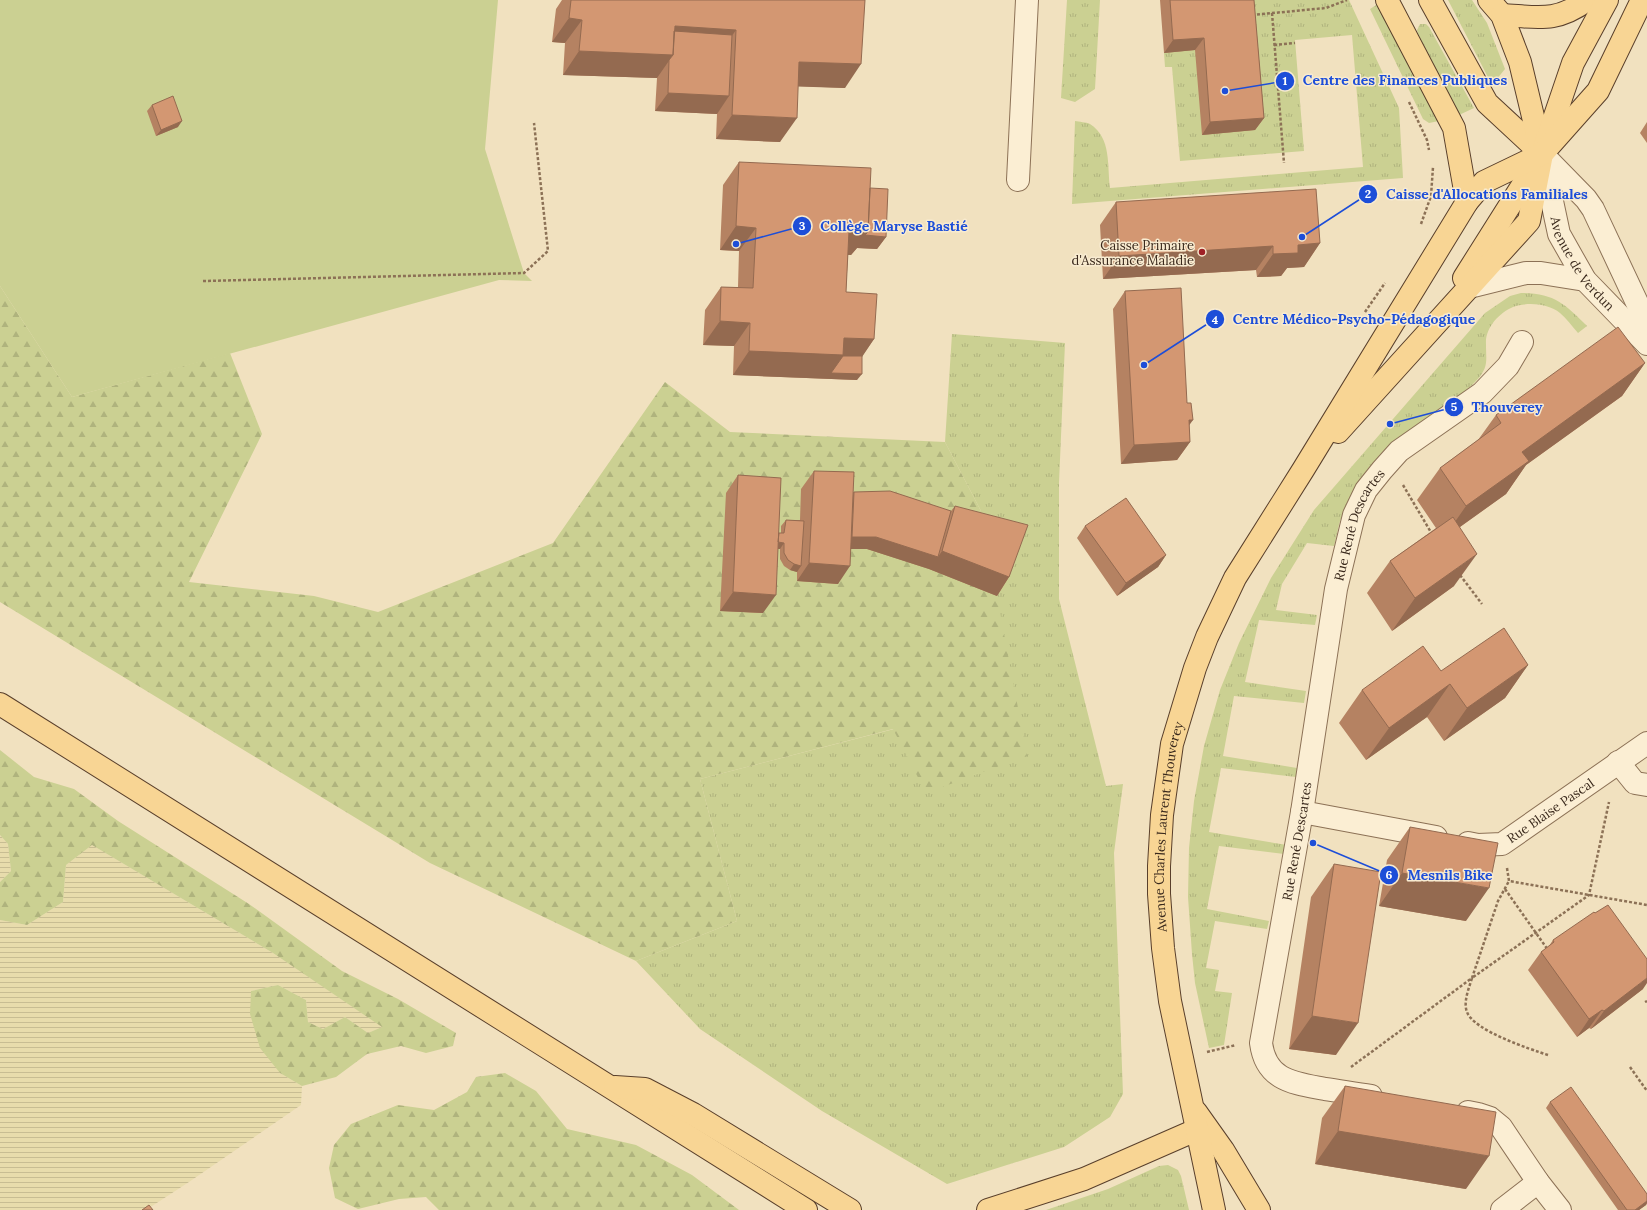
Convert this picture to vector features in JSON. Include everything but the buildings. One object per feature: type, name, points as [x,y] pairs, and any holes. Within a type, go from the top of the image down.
[{"type":"main road","points":[[1387,0],[1454,128],[1467,202]]},
{"type":"main road","points":[[1430,0],[1487,103],[1542,154]]},
{"type":"main road","points":[[1496,8],[1552,17],[1566,14],[1587,0]]},
{"type":"main road","name":"Avenue Charles Laurent Thouverey","points":[[1303,470],[1529,221],[1542,154],[1573,63],[1607,0]]},
{"type":"main road","name":"Avenue Charles Laurent Thouverey","points":[[1214,1210],[1170,1002],[1163,948],[1159,894],[1162,815],[1172,744],[1195,668],[1234,578],[1303,470],[1467,202],[1484,182],[1542,154],[1598,91],[1642,0]]},
{"type":"main road","points":[[1433,327],[1542,154],[1520,62],[1496,8]]},
{"type":"main road","points":[[0,704],[806,1210]]},
{"type":"main road","points":[[611,1087],[645,1090],[692,1114],[850,1210]]},
{"type":"main road","points":[[1191,1104],[1223,1150],[1259,1210]]},
{"type":"main road","points":[[988,1210],[1084,1179],[1196,1130]]},
{"type":"street","points":[[1018,180],[1027,0]]},
{"type":"street","name":"Avenue de Verdun","points":[[1542,154],[1559,234],[1586,280],[1647,344]]},
{"type":"street","name":"Avenue de Verdun","points":[[1542,154],[1586,199],[1593,209],[1647,324]]},
{"type":"street","points":[[1469,287],[1526,273],[1541,273],[1586,280]]},
{"type":"street","name":"Rue René Descartes","points":[[1392,1100],[1298,1084],[1282,1078],[1271,1068],[1263,1056],[1261,1043],[1276,966],[1302,812],[1336,589],[1354,515],[1366,490],[1399,451],[1482,393],[1508,366],[1522,342]]},
{"type":"street","name":"Rue Blaise Pascal","points":[[1302,812],[1478,845],[1502,844],[1647,743]]},
{"type":"street","points":[[1618,762],[1635,783],[1647,785]]},
{"type":"street","points":[[1447,1108],[1490,1118],[1502,1127],[1538,1182],[1560,1210]]},
{"type":"street","points":[[1502,1210],[1538,1182]]},
{"type":"path","points":[[1250,15],[1326,8],[1347,0]]},
{"type":"path","points":[[1272,13],[1284,163]]},
{"type":"path","points":[[1274,45],[1295,43]]},
{"type":"path","points":[[1407,98],[1427,140],[1430,153]]},
{"type":"path","points":[[203,281],[524,273],[548,251],[534,123]]},
{"type":"path","points":[[1419,229],[1431,196],[1433,166],[1431,160]]},
{"type":"path","points":[[1365,312],[1386,280]]},
{"type":"path","points":[[1400,480],[1436,540]]},
{"type":"path","points":[[1456,570],[1482,604]]},
{"type":"path","points":[[1349,1068],[1589,895],[1610,801]]},
{"type":"path","points":[[1502,844],[1509,881],[1498,902],[1472,978],[1466,1000],[1467,1012],[1472,1020],[1479,1026],[1520,1046],[1548,1055]]},
{"type":"path","points":[[1509,881],[1647,905]]},
{"type":"path","points":[[1504,889],[1550,952]]},
{"type":"path","points":[[1207,1052],[1238,1044]]},
{"type":"path","points":[[1630,1068],[1647,1091]]},
{"type":"shaded area","points":[[0,835],[8,844],[11,871],[0,882]]},
{"type":"shaded area","points":[[92,845],[273,953],[383,1027],[368,1033],[345,1017],[323,1029],[308,1022],[306,1000],[278,985],[251,991],[280,1073],[302,1086],[301,1105],[146,1210],[0,1210],[0,920],[27,925],[63,902],[66,865]]},
{"type":"green space","points":[[0,0],[498,0],[485,149],[524,273],[532,281],[499,280],[72,397],[0,286]]},
{"type":"green space","points":[[1067,0],[1100,0],[1095,89],[1075,102],[1061,98]]},
{"type":"green space","points":[[1245,0],[1349,0],[1399,108],[1403,178],[1072,204],[1075,121],[1090,124],[1102,137],[1107,153],[1110,188],[1363,167],[1352,35],[1295,40],[1304,151],[1180,161],[1172,67],[1165,67],[1164,53]]},
{"type":"green space","points":[[1448,0],[1472,0],[1487,23],[1505,69],[1492,85]]},
{"type":"green space","points":[[1381,2],[1439,121],[1429,123],[1423,119],[1370,9]]},
{"type":"green space","points":[[1420,24],[1426,24],[1429,27],[1474,108],[1459,115],[1418,34],[1417,30]]},
{"type":"green space","points":[[0,286],[72,397],[230,353],[262,434],[189,582],[314,596],[378,612],[553,543],[665,382],[730,432],[945,442],[981,511],[1027,756],[926,793],[893,729],[700,779],[737,921],[636,961],[430,863],[0,602]]},
{"type":"green space","points":[[1521,293],[1542,295],[1558,301],[1587,326],[1578,333],[1560,313],[1549,307],[1537,304],[1518,305],[1498,317],[1488,332],[1486,338],[1486,364],[1483,372],[1476,381],[1467,390],[1404,434],[1379,457],[1358,483],[1349,499],[1341,519],[1334,546],[1307,543],[1282,584],[1276,610],[1317,615],[1315,625],[1259,620],[1245,682],[1306,691],[1304,703],[1234,696],[1223,756],[1297,768],[1296,777],[1221,768],[1209,832],[1287,845],[1284,854],[1219,846],[1207,909],[1269,921],[1267,929],[1215,921],[1206,968],[1219,970],[1215,991],[1232,993],[1224,1045],[1209,1048],[1195,983],[1192,954],[1188,897],[1189,848],[1194,801],[1204,746],[1220,690],[1239,643],[1271,578],[1314,510],[1485,313],[1510,296]]},
{"type":"green space","points":[[952,334],[1065,343],[1059,483],[1059,599],[1106,786],[1123,784],[1114,853],[1123,1094],[1110,1117],[1064,1147],[947,1184],[822,1111],[700,1029],[636,961],[737,921],[700,779],[894,729],[981,511],[945,442]]},
{"type":"green space","points":[[0,750],[34,777],[74,789],[118,821],[249,904],[342,971],[398,999],[456,1033],[453,1046],[426,1053],[401,1046],[367,1054],[336,1077],[302,1086],[280,1073],[260,1048],[250,1014],[251,991],[278,985],[306,1000],[308,1022],[323,1029],[345,1017],[368,1033],[382,1027],[273,953],[92,845],[66,865],[63,902],[27,925],[0,920],[0,882],[11,871],[8,844],[0,835]]},
{"type":"green space","points":[[505,1073],[536,1091],[567,1129],[636,1145],[692,1175],[739,1210],[439,1210],[426,1197],[399,1199],[358,1209],[335,1198],[329,1168],[334,1145],[351,1124],[398,1105],[434,1110],[467,1092],[476,1077]]},
{"type":"green space","points":[[1168,1165],[1178,1170],[1181,1176],[1189,1210],[1046,1210],[1108,1189],[1159,1166]]},
{"type":"place","name":"Centre des Finances Publiques","points":[[1225,91]]},
{"type":"place","name":"Caisse d'Allocations Familiales","points":[[1302,237]]},
{"type":"place","name":"Collège Maryse Bastié","points":[[736,244]]},
{"type":"place","name":"Caisse Primaire d'Assurance Maladie","points":[[1202,252]]},
{"type":"place","name":"Centre Médico-Psycho-Pédagogique","points":[[1144,365]]},
{"type":"place","name":"Thouverey","points":[[1390,424]]},
{"type":"place","name":"Mesnils Bike","points":[[1313,843]]}]
